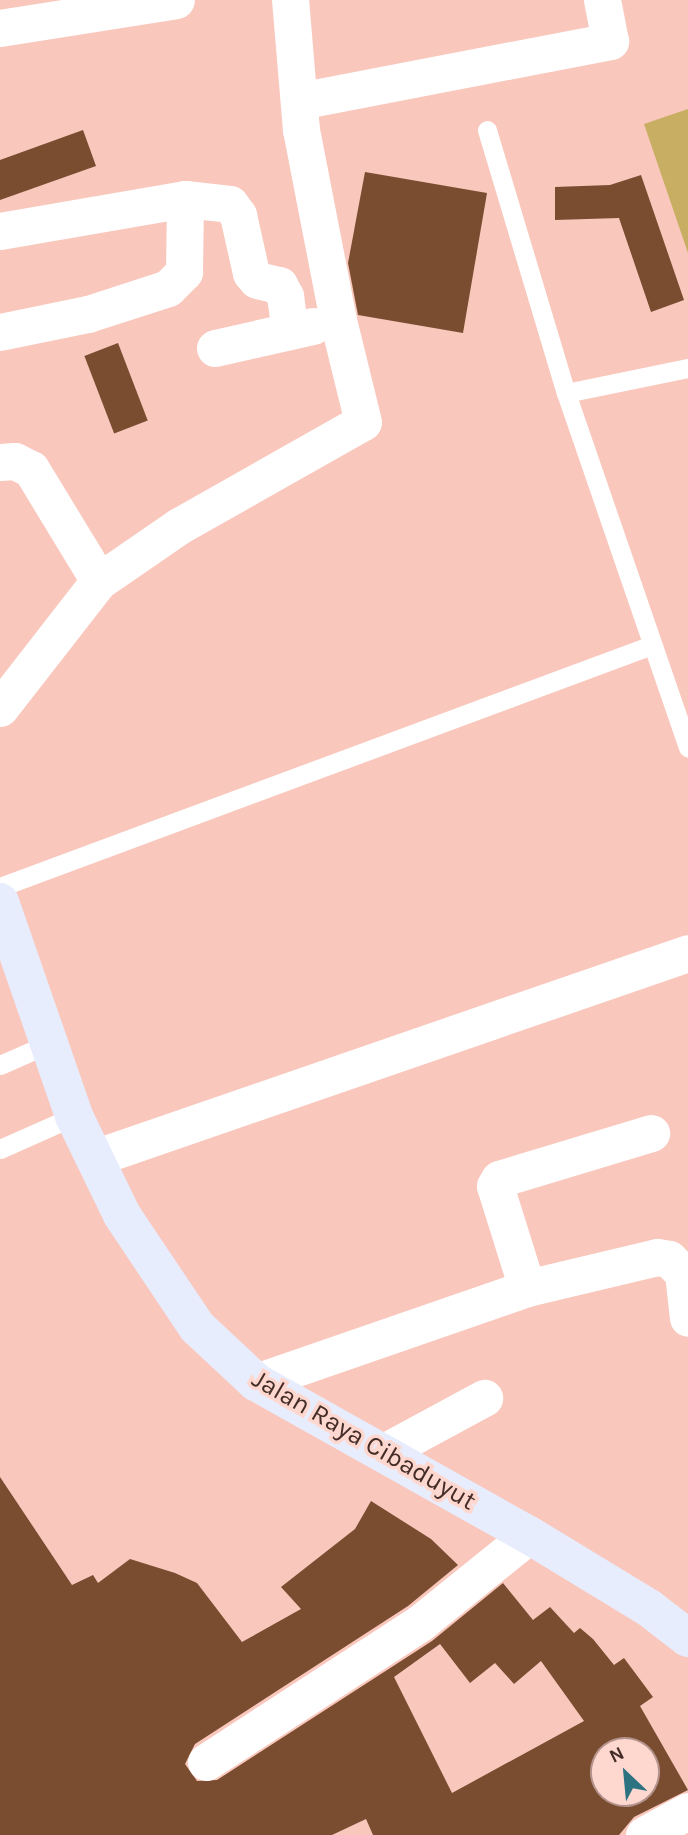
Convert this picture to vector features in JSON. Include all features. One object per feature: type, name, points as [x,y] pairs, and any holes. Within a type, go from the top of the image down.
[{"type":"main road","name":"Jalan Raya Cibaduyut","points":[[0,902],[74,1116],[122,1215],[176,1300],[225,1356],[256,1382],[529,1535],[649,1608],[688,1638]]},
{"type":"street","points":[[0,28],[176,0]]},
{"type":"street","points":[[0,708],[99,581],[179,526],[359,428],[363,413],[338,320],[299,101],[290,0]]},
{"type":"street","points":[[299,101],[610,41],[602,0]]},
{"type":"street","points":[[0,231],[185,199],[230,204],[238,215],[251,273],[257,280],[279,285],[285,296],[290,331]]},
{"type":"street","points":[[0,332],[88,314],[168,288],[184,272],[185,199]]},
{"type":"street","points":[[215,348],[338,320]]},
{"type":"street","points":[[0,462],[15,461],[31,469],[99,581]]},
{"type":"street","points":[[94,1158],[688,953]]},
{"type":"street","points":[[527,1288],[495,1186],[499,1179],[651,1133]]},
{"type":"street","points":[[256,1382],[527,1288],[657,1257],[669,1259],[683,1273],[688,1318]]},
{"type":"street","points":[[384,1452],[484,1398]]},
{"type":"street","points":[[206,1762],[420,1623],[529,1535]]},
{"type":"street","points":[[644,1835],[688,1811]]},
{"type":"lane","points":[[486,130],[566,393],[688,748]]},
{"type":"lane","points":[[566,393],[688,368]]},
{"type":"lane","points":[[0,887],[652,645]]},
{"type":"lane","points":[[0,1065],[50,1043]]},
{"type":"lane","points":[[0,1149],[74,1116]]},
{"type":"shaded area","points":[[688,109],[688,253],[644,124]]},
{"type":"building","points":[[83,130],[96,166],[0,200],[0,160]]},
{"type":"building","points":[[365,172],[487,193],[463,333],[358,315],[348,263]]},
{"type":"building","points":[[641,175],[684,300],[651,312],[619,218],[555,220],[555,187],[610,185]]},
{"type":"building","points":[[118,343],[148,420],[114,433],[84,356]]},
{"type":"building","points":[[0,1477],[72,1585],[93,1575],[98,1583],[130,1559],[175,1573],[197,1583],[242,1642],[301,1609],[281,1587],[355,1529],[371,1501],[431,1539],[458,1565],[408,1606],[195,1744],[185,1764],[197,1781],[217,1780],[432,1641],[503,1583],[533,1620],[550,1607],[574,1633],[580,1628],[593,1639],[614,1665],[624,1658],[653,1697],[640,1706],[658,1737],[590,1737],[590,1807],[654,1807],[634,1817],[619,1835],[373,1835],[366,1819],[332,1835],[0,1835]],"holes":[[[440,1644],[470,1683],[495,1663],[514,1684],[541,1661],[584,1721],[452,1793],[394,1677]]]},
{"type":"building","points":[[660,1741],[688,1790],[660,1804]]}]
